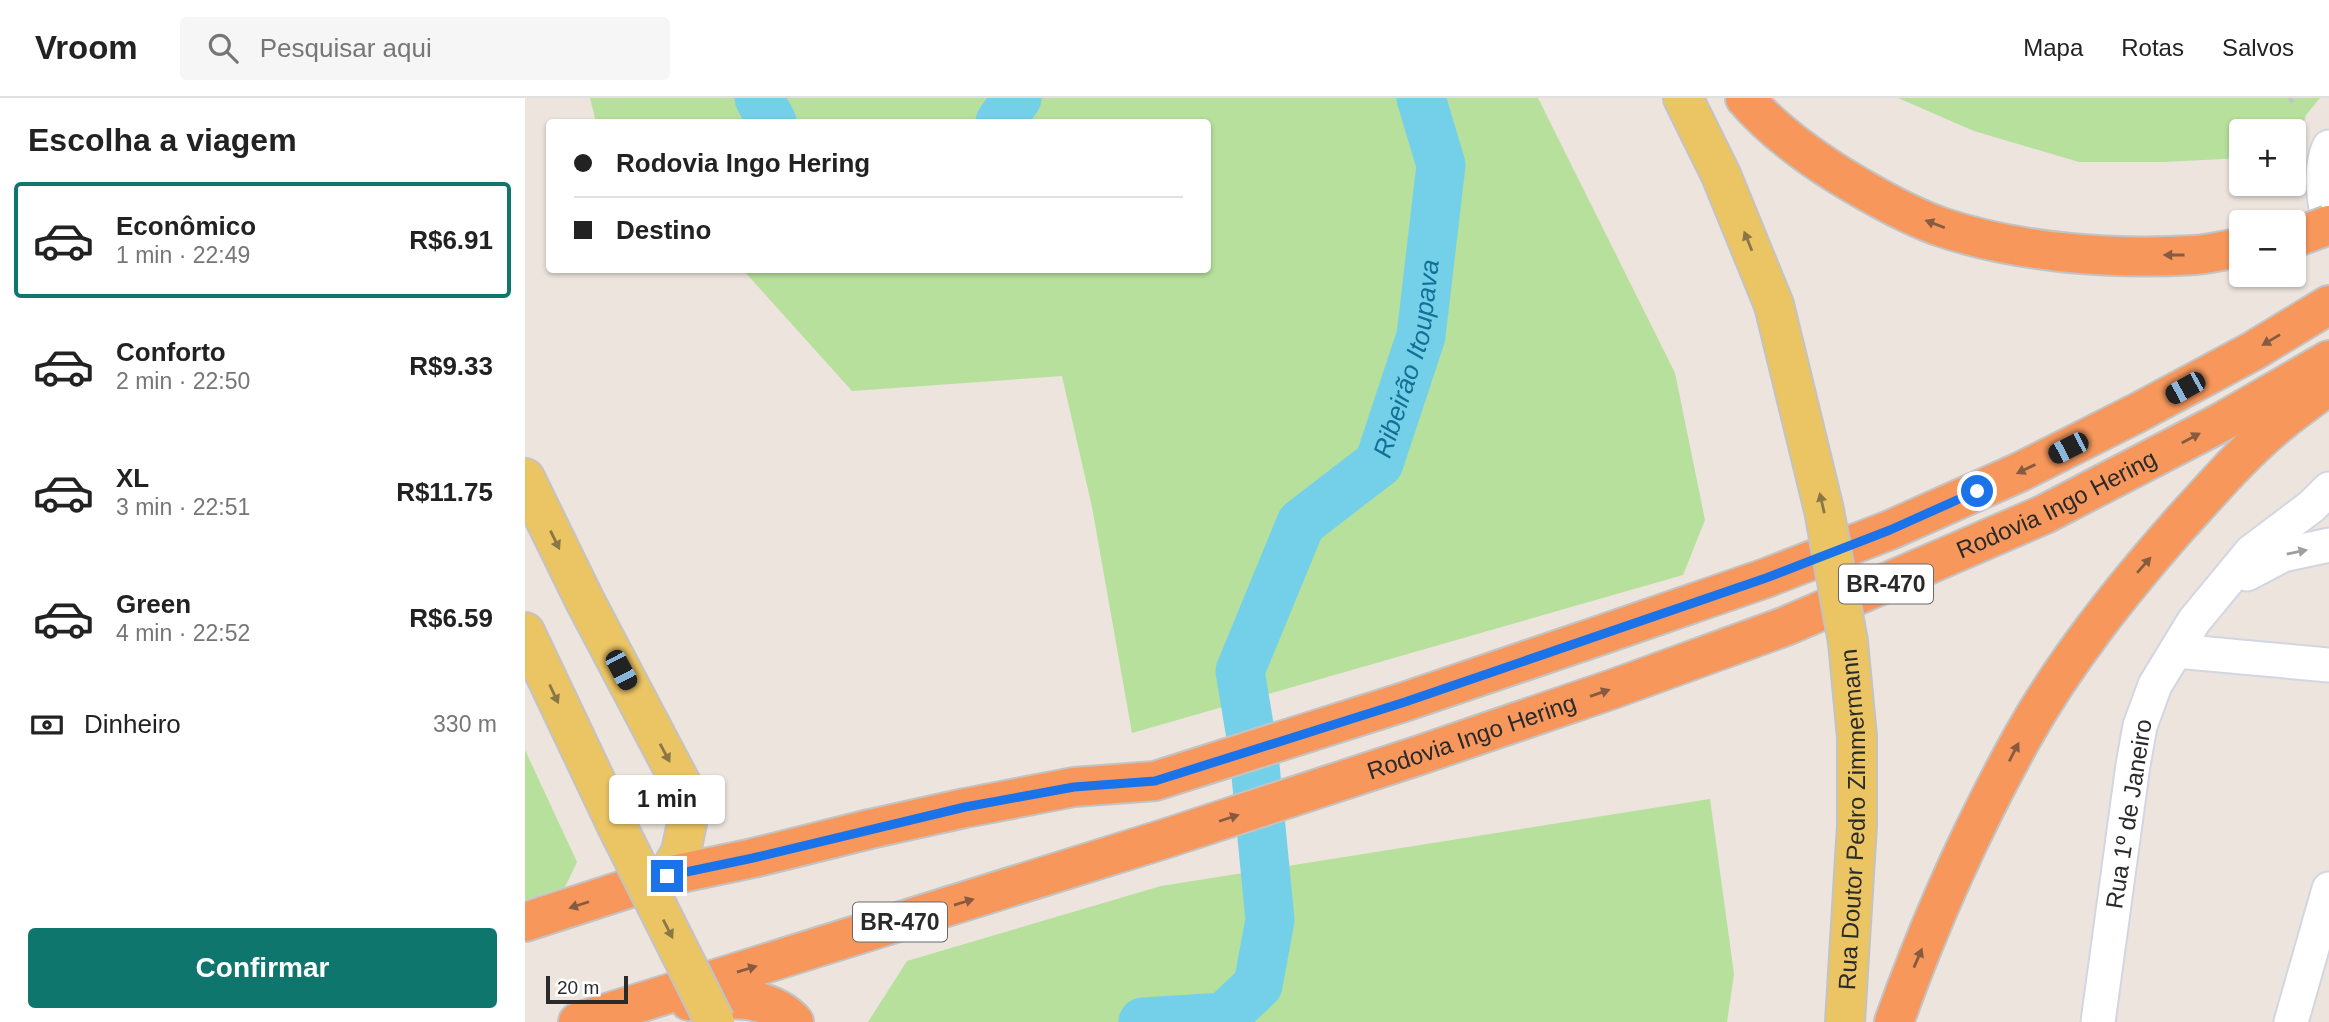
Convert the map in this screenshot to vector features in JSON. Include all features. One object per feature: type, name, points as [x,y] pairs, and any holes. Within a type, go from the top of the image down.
[{"type":"highway","points":[[1745,98],[1761,117],[1814,159],[1873,196],[1936,225],[2000,244],[2092,255],[2196,255],[2229,249]]},
{"type":"highway","points":[[2306,234],[2329,226]]},
{"type":"highway","name":"Rodovia Ingo Hering","points":[[525,922],[667,876],[965,807],[1074,787],[1155,781],[1405,702],[1766,578],[1890,530],[2020,472],[2139,412],[2253,351],[2329,305]]},
{"type":"highway","name":"Rodovia Ingo Hering","points":[[578,1022],[1164,839],[1420,755],[1774,630],[2045,514],[2220,423],[2329,360]]},
{"type":"highway","points":[[1894,1022],[1914,967],[1970,838],[2023,736],[2077,651],[2137,572],[2226,472],[2282,421],[2329,385]]},
{"type":"highway","points":[[635,1004],[724,999],[759,1000],[786,1013],[794,1022]]},
{"type":"main road","name":"Rua Doutor Pedro Zimmermann","points":[[1683,98],[1721,175],[1774,305],[1824,510],[1848,642],[1857,762],[1856,838],[1845,1022]]},
{"type":"main road","points":[[525,478],[585,601],[684,789],[688,818],[681,852],[667,876]]},
{"type":"main road","points":[[525,632],[616,824],[715,1022]]},
{"type":"street","points":[[2329,147],[2323,185],[2329,226]]},
{"type":"street","name":"Rua 1º de Janeiro","points":[[2098,1022],[2140,726],[2155,685],[2194,621],[2251,552],[2312,506],[2329,489]]},
{"type":"street","name":"Rua 1º de Janeiro","points":[[2223,586],[2283,555],[2329,545]]},
{"type":"street","points":[[2176,651],[2329,665]]},
{"type":"street","points":[[2291,1022],[2329,889]]},
{"type":"path","points":[[2290,98],[2294,105]]},
{"type":"green space","points":[[590,98],[1538,98],[1675,373],[1705,520],[1683,575],[1132,733],[1092,507],[1062,376],[852,391],[746,273],[1211,273],[1211,119],[595,119]]},
{"type":"green space","points":[[1898,98],[2320,98],[2305,119],[2229,119],[2229,159],[2079,162],[1974,131]]},
{"type":"green space","points":[[525,750],[577,862],[565,887],[525,900]]},
{"type":"green space","points":[[1710,799],[1734,974],[1727,1022],[868,1022],[907,961],[1161,886]]},
{"type":"waterway","name":"Ribeirão Itoupava","points":[[759,98],[770,119]]},
{"type":"waterway","name":"Ribeirão Itoupava","points":[[1002,119],[1017,98]]},
{"type":"waterway","name":"Ribeirão Itoupava","points":[[1143,1022],[1224,1017],[1258,985],[1270,920],[1254,755],[1240,671],[1301,523],[1379,463],[1421,336],[1441,165],[1421,98]]},
{"type":"route","points":[[667,876],[965,807],[1074,787],[1155,781],[1405,702],[1766,578],[1890,530],[1977,491]]}]
